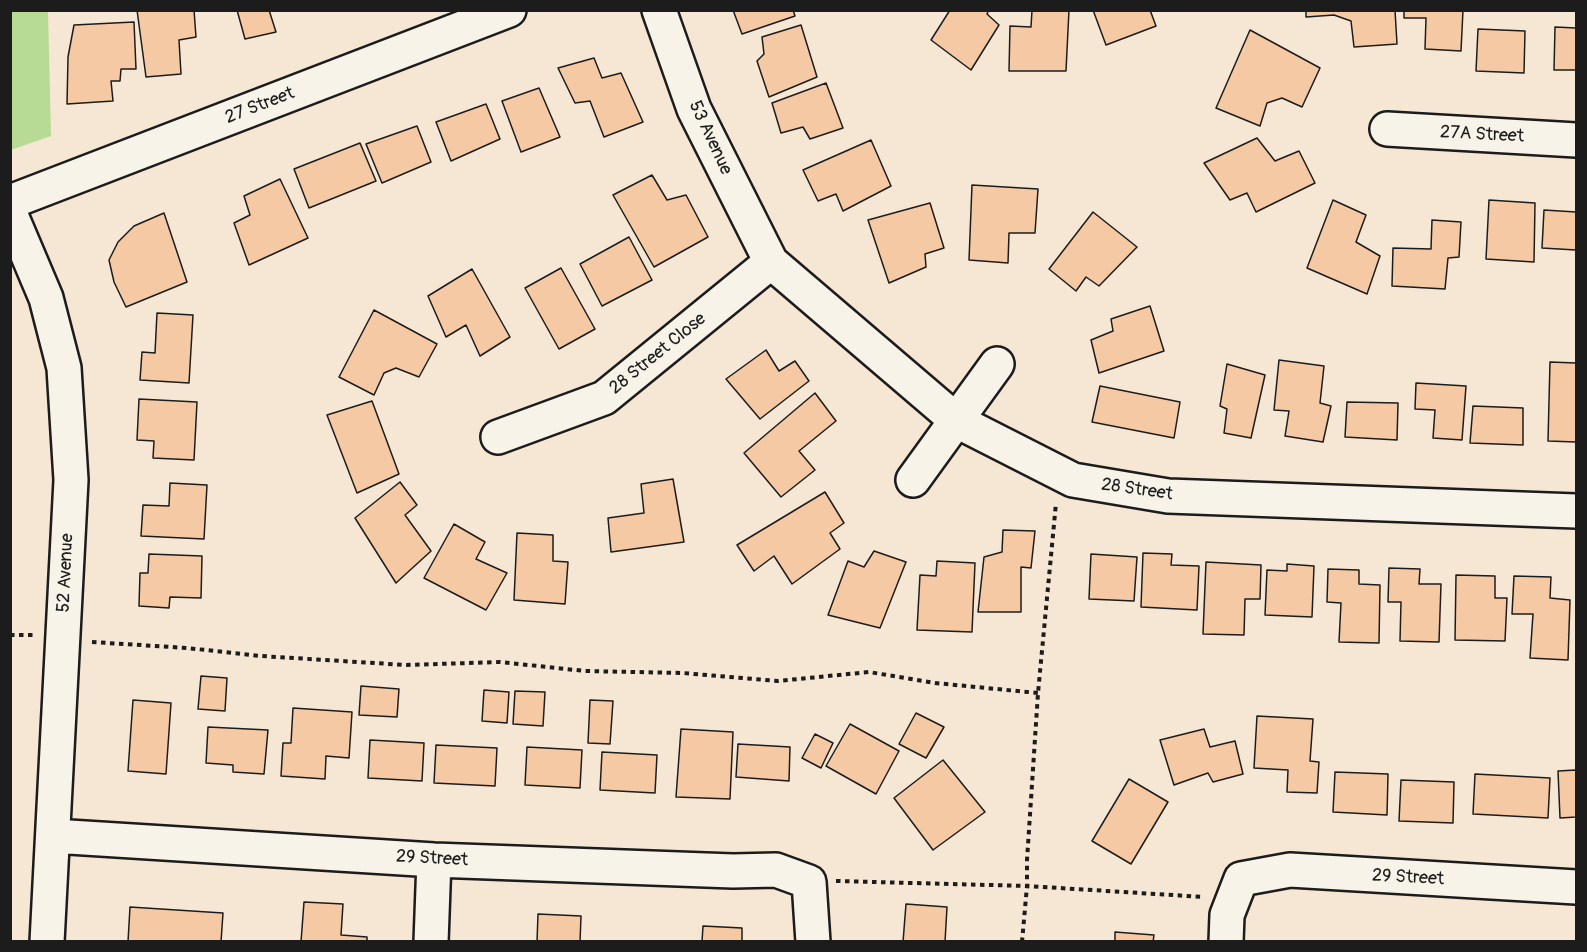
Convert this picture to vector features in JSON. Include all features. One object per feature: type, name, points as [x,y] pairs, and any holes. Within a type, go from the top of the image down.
[{"type":"street","name":"27 Street","points":[[10,202],[509,10]]},
{"type":"street","name":"53 Avenue","points":[[659,10],[694,109],[771,262]]},
{"type":"street","name":"27A Street","points":[[1387,129],[1576,140]]},
{"type":"street","name":"52 Avenue","points":[[10,213],[46,298],[64,368],[71,480],[47,942]]},
{"type":"street","name":"28 Street","points":[[771,262],[957,421],[1073,480],[1168,496],[1576,511]]},
{"type":"street","name":"28 Street Close","points":[[498,437],[604,398],[771,262]]},
{"type":"street","points":[[913,480],[997,364]]},
{"type":"street","name":"29 Street","points":[[53,836],[435,860],[733,871],[776,870],[809,882]]},
{"type":"street","points":[[431,942],[435,860]]},
{"type":"street","name":"29 Street","points":[[1226,942],[1227,915],[1241,879],[1290,870],[1576,886]]},
{"type":"street","points":[[809,882],[813,942]]},
{"type":"path","points":[[1022,942],[1028,886],[1027,860],[1038,693],[1054,508]]},
{"type":"path","points":[[10,635],[37,636]]},
{"type":"path","points":[[93,642],[406,665],[500,662],[585,671],[683,672],[778,681],[869,672],[934,683],[1038,693]]},
{"type":"path","points":[[809,882],[878,881],[1028,886],[1180,895]]},
{"type":"green space","points":[[10,11],[48,11],[51,136],[11,150]]},
{"type":"building","points":[[137,10],[194,10],[196,37],[179,40],[181,74],[146,77]]},
{"type":"building","points":[[237,10],[269,10],[276,32],[245,39]]},
{"type":"building","points":[[733,10],[793,10],[795,16],[742,34]]},
{"type":"building","points":[[950,10],[989,10],[987,14],[999,25],[971,70],[931,40]]},
{"type":"building","points":[[1032,10],[1069,10],[1066,71],[1009,71],[1010,26],[1031,27]]},
{"type":"building","points":[[1093,10],[1150,10],[1156,26],[1106,45]]},
{"type":"building","points":[[1306,10],[1395,10],[1397,44],[1354,47],[1351,21],[1334,15],[1306,17]]},
{"type":"building","points":[[1404,10],[1463,10],[1461,51],[1425,49],[1426,18],[1404,18]]},
{"type":"building","points":[[134,22],[136,69],[121,69],[120,81],[111,81],[113,101],[67,104],[68,57],[74,25]]},
{"type":"building","points":[[801,25],[817,77],[769,97],[757,61],[764,54],[762,37]]},
{"type":"building","points":[[1555,27],[1576,28],[1576,70],[1554,70]]},
{"type":"building","points":[[1478,29],[1525,31],[1524,73],[1476,71]]},
{"type":"building","points":[[1250,30],[1320,68],[1302,107],[1282,98],[1267,103],[1260,126],[1216,108]]},
{"type":"building","points":[[594,58],[602,78],[621,73],[643,122],[604,137],[590,101],[575,103],[558,68]]},
{"type":"building","points":[[826,83],[843,128],[810,139],[803,127],[781,133],[772,103]]},
{"type":"building","points":[[539,88],[560,137],[521,152],[502,101]]},
{"type":"building","points":[[486,104],[500,139],[451,161],[436,122]]},
{"type":"building","points":[[417,126],[431,162],[382,183],[366,144]]},
{"type":"building","points":[[1257,138],[1275,161],[1299,151],[1315,183],[1256,212],[1247,193],[1230,200],[1204,163]]},
{"type":"building","points":[[871,140],[891,186],[843,211],[836,194],[818,201],[803,170]]},
{"type":"building","points":[[360,143],[376,181],[309,208],[294,169]]},
{"type":"building","points":[[652,175],[667,200],[686,195],[708,237],[654,267],[613,195]]},
{"type":"building","points":[[280,179],[308,238],[249,265],[234,223],[250,215],[244,196]]},
{"type":"building","points":[[972,185],[1038,189],[1035,233],[1009,233],[1008,263],[969,260]]},
{"type":"building","points":[[1333,200],[1366,215],[1356,242],[1380,256],[1367,294],[1307,268]]},
{"type":"building","points":[[1489,200],[1535,203],[1534,262],[1486,259]]},
{"type":"building","points":[[930,203],[944,248],[925,254],[926,267],[889,283],[868,220]]},
{"type":"building","points":[[1544,210],[1576,212],[1576,250],[1542,248]]},
{"type":"building","points":[[1093,212],[1137,247],[1099,286],[1086,277],[1076,291],[1049,269]]},
{"type":"building","points":[[164,213],[187,282],[126,307],[114,282],[109,260],[118,242],[134,226]]},
{"type":"building","points":[[1432,220],[1461,222],[1459,257],[1448,258],[1445,289],[1392,286],[1393,248],[1431,249]]},
{"type":"building","points":[[629,237],[652,280],[602,306],[580,264]]},
{"type":"building","points":[[561,268],[595,329],[559,349],[525,288]]},
{"type":"building","points":[[472,269],[510,337],[480,356],[466,325],[446,337],[428,296]]},
{"type":"building","points":[[1150,306],[1164,351],[1099,373],[1091,340],[1113,331],[1111,319]]},
{"type":"building","points":[[374,310],[437,344],[419,377],[396,368],[384,373],[374,395],[339,377]]},
{"type":"building","points":[[157,313],[193,315],[189,383],[140,380],[142,352],[155,353]]},
{"type":"building","points":[[766,350],[779,371],[795,361],[809,381],[760,419],[726,379]]},
{"type":"building","points":[[1279,360],[1324,366],[1320,403],[1331,406],[1323,442],[1285,436],[1289,411],[1274,410]]},
{"type":"building","points":[[1550,362],[1576,363],[1576,442],[1548,441]]},
{"type":"building","points":[[1227,364],[1265,375],[1251,438],[1224,433],[1227,409],[1220,406]]},
{"type":"building","points":[[1416,383],[1466,386],[1462,440],[1433,438],[1435,410],[1415,409]]},
{"type":"building","points":[[1100,386],[1180,402],[1174,438],[1092,422]]},
{"type":"building","points":[[815,393],[836,421],[799,451],[815,470],[781,497],[744,453]]},
{"type":"building","points":[[139,399],[197,402],[194,460],[153,458],[154,441],[137,440]]},
{"type":"building","points":[[372,401],[399,474],[357,493],[327,415]]},
{"type":"building","points":[[1347,402],[1398,403],[1397,440],[1345,437]]},
{"type":"building","points":[[1473,406],[1523,408],[1523,445],[1470,443]]},
{"type":"building","points":[[673,479],[684,542],[611,552],[608,518],[644,513],[641,484]]},
{"type":"building","points":[[400,482],[417,505],[405,515],[431,551],[396,583],[355,518]]},
{"type":"building","points":[[170,483],[207,485],[204,539],[141,536],[143,505],[169,506]]},
{"type":"building","points":[[825,492],[844,523],[830,533],[840,549],[792,584],[774,556],[754,571],[737,545]]},
{"type":"building","points":[[454,524],[485,542],[476,559],[507,573],[486,610],[424,578]]},
{"type":"building","points":[[1003,530],[1035,531],[1031,568],[1021,567],[1021,612],[978,612],[984,557],[1002,552]]},
{"type":"building","points":[[517,533],[553,535],[553,561],[568,562],[565,604],[514,600]]},
{"type":"building","points":[[874,551],[906,562],[880,628],[828,615],[848,561],[864,567]]},
{"type":"building","points":[[1143,553],[1172,554],[1171,565],[1199,566],[1197,610],[1141,607]]},
{"type":"building","points":[[149,554],[202,556],[201,598],[170,597],[169,608],[139,606],[140,573],[148,573]]},
{"type":"building","points":[[1091,554],[1137,557],[1134,601],[1089,599]]},
{"type":"building","points":[[937,561],[975,563],[972,632],[917,630],[920,575],[936,576]]},
{"type":"building","points":[[1206,562],[1261,565],[1260,599],[1245,599],[1244,635],[1203,634]]},
{"type":"building","points":[[1287,564],[1314,566],[1312,617],[1265,615],[1267,570],[1287,571]]},
{"type":"building","points":[[1389,568],[1420,569],[1419,584],[1441,584],[1439,642],[1400,641],[1401,602],[1388,602]]},
{"type":"building","points":[[1328,569],[1359,570],[1359,584],[1380,585],[1379,643],[1339,642],[1341,603],[1327,602]]},
{"type":"building","points":[[1456,575],[1495,576],[1495,598],[1507,598],[1505,641],[1455,640]]},
{"type":"building","points":[[1514,576],[1551,577],[1550,598],[1570,600],[1568,660],[1530,658],[1533,614],[1512,614]]},
{"type":"building","points":[[201,676],[227,678],[225,711],[198,709]]},
{"type":"building","points":[[361,686],[399,689],[397,717],[359,715]]},
{"type":"building","points":[[484,690],[509,692],[507,723],[482,721]]},
{"type":"building","points":[[515,691],[545,692],[543,726],[513,724]]},
{"type":"building","points":[[133,700],[171,703],[166,774],[128,771]]},
{"type":"building","points":[[590,700],[613,701],[610,744],[588,743]]},
{"type":"building","points":[[293,708],[352,712],[349,758],[326,756],[325,779],[281,776],[283,743],[291,743]]},
{"type":"building","points":[[916,713],[944,727],[926,758],[899,744]]},
{"type":"building","points":[[1257,716],[1313,719],[1310,761],[1319,762],[1317,793],[1287,792],[1288,770],[1254,768]]},
{"type":"building","points":[[850,724],[899,751],[876,794],[826,766]]},
{"type":"building","points":[[208,727],[268,730],[264,774],[233,772],[233,765],[206,763]]},
{"type":"building","points":[[681,729],[733,732],[730,799],[676,797]]},
{"type":"building","points":[[1204,729],[1210,747],[1235,741],[1243,774],[1213,782],[1208,773],[1174,785],[1160,740]]},
{"type":"building","points":[[815,734],[833,743],[821,768],[802,758]]},
{"type":"building","points":[[370,740],[424,743],[422,781],[368,778]]},
{"type":"building","points":[[738,744],[790,747],[789,781],[736,777]]},
{"type":"building","points":[[436,745],[497,748],[495,786],[434,783]]},
{"type":"building","points":[[527,747],[582,750],[580,788],[525,785]]},
{"type":"building","points":[[602,752],[657,755],[655,793],[600,790]]},
{"type":"building","points":[[943,760],[985,812],[933,850],[894,798]]},
{"type":"building","points":[[1576,770],[1576,817],[1560,818],[1558,771]]},
{"type":"building","points":[[1335,772],[1388,774],[1387,815],[1333,812]]},
{"type":"building","points":[[1475,774],[1550,778],[1548,818],[1473,814]]},
{"type":"building","points":[[1129,779],[1168,802],[1131,864],[1092,841]]},
{"type":"building","points":[[1401,780],[1454,782],[1453,823],[1399,821]]},
{"type":"building","points":[[304,902],[343,904],[341,935],[367,937],[367,942],[301,942]]},
{"type":"building","points":[[906,904],[947,907],[945,942],[903,942]]},
{"type":"building","points":[[130,907],[223,913],[221,942],[128,942]]},
{"type":"building","points":[[538,914],[581,916],[580,942],[537,942]]},
{"type":"building","points":[[703,926],[742,928],[742,942],[702,942]]},
{"type":"building","points":[[1115,932],[1154,935],[1153,942],[1115,942]]}]
